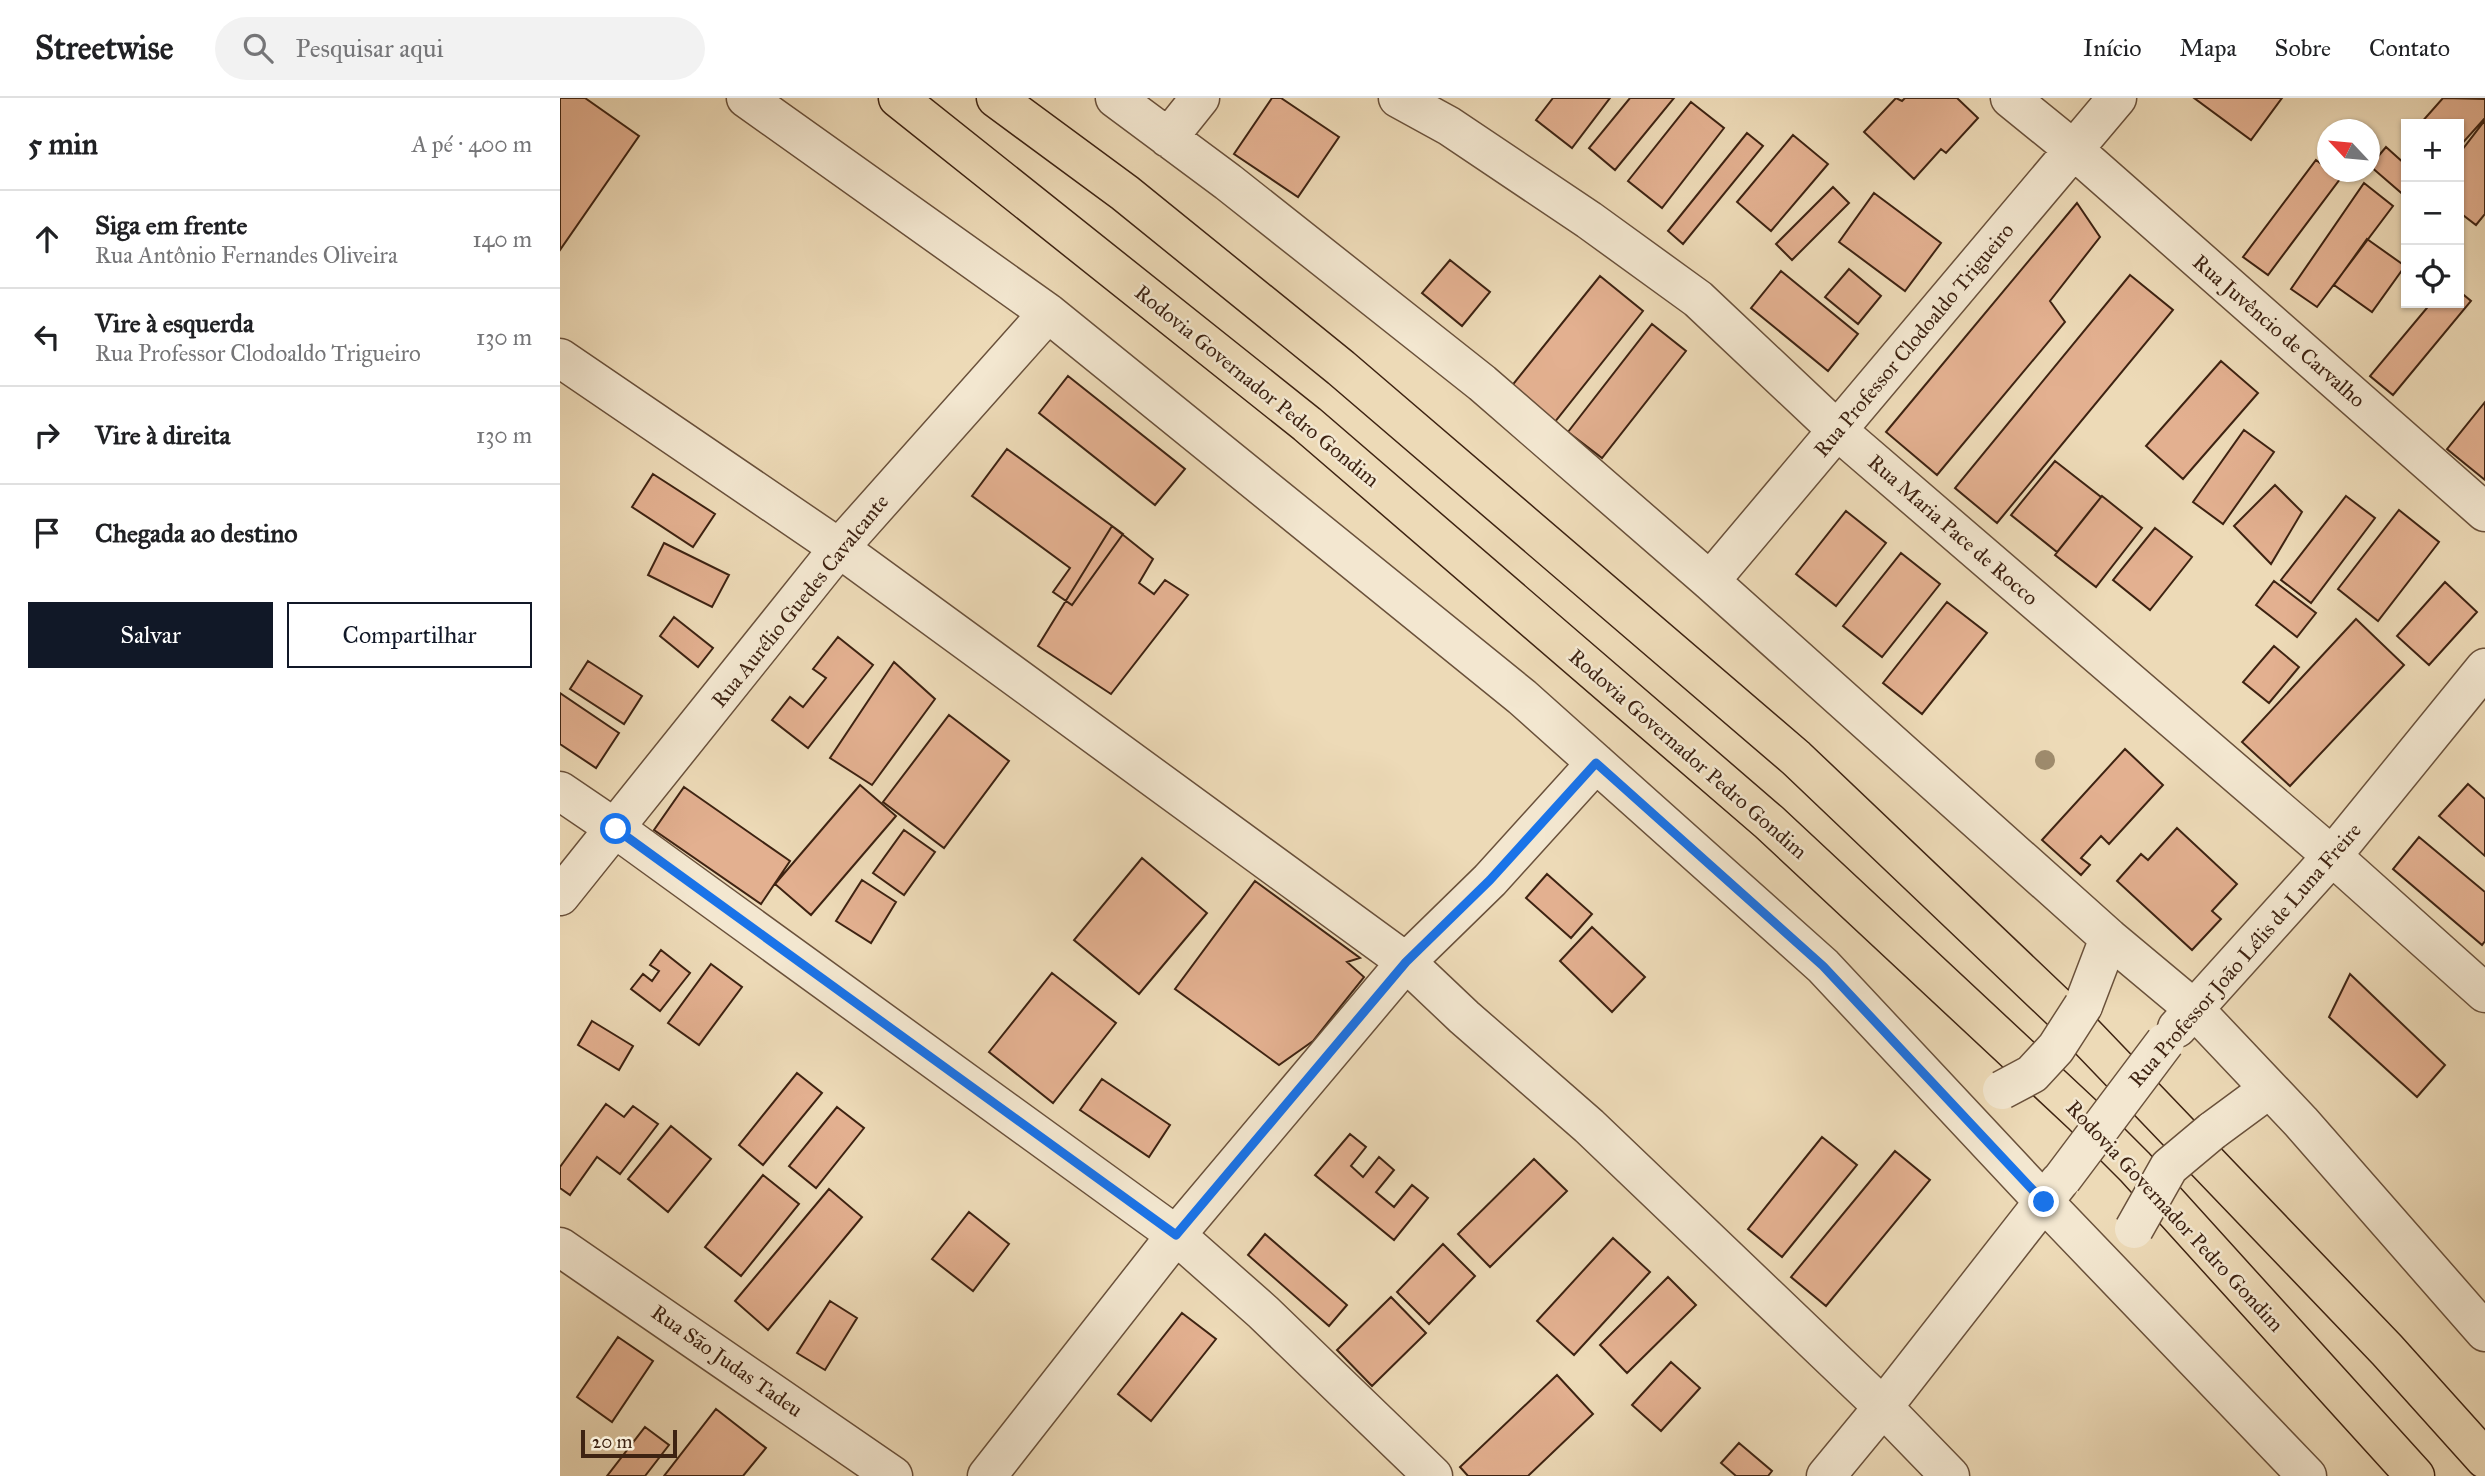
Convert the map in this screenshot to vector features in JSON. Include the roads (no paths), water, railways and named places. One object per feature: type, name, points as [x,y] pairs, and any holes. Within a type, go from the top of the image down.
[{"type":"highway","name":"Rodovia Governador Pedro Gondim","points":[[898,98],[1307,424],[1769,822],[2135,1167],[2416,1476]]},
{"type":"highway","points":[[996,98],[1125,193],[1341,368],[1796,758],[2063,1012],[2387,1350],[2485,1459]]},
{"type":"street","points":[[746,98],[1048,313],[1522,697],[1823,966],[1949,1101],[2053,1191],[2127,1288],[2307,1476]]},
{"type":"street","points":[[1115,98],[1228,182],[1482,383],[1710,581],[2109,938],[2194,1009],[2301,1122],[2485,1332]]},
{"type":"street","points":[[1168,138],[1200,98]]},
{"type":"street","name":"Rua Maria Pace de Rocco","points":[[1398,98],[1449,126],[1578,212],[1698,299],[1838,431],[2332,856],[2485,993]]},
{"type":"street","name":"Rua Juvêncio de Carvalho","points":[[2010,98],[2074,150],[2485,513]]},
{"type":"street","name":"Rua Professor Clodoaldo Trigueiro","points":[[1710,581],[2117,98]]},
{"type":"street","name":"Rua Aurélio Guedes Cavalcante","points":[[560,896],[839,548],[1048,313]]},
{"type":"street","points":[[560,358],[839,548],[1406,962],[1464,1017],[1589,1126],[1883,1407],[1950,1476]]},
{"type":"street","name":"Rua Professor João Lélis de Luna Freire","points":[[1826,1476],[2053,1191],[2165,1042],[2332,856],[2485,668]]},
{"type":"street","points":[[987,1476],[1176,1235],[1406,962],[1490,880],[1596,763]]},
{"type":"street","points":[[560,791],[1176,1235],[1263,1312],[1433,1476]]},
{"type":"street","points":[[1949,1101],[2001,1090],[2032,1073],[2056,1048],[2083,1006],[2109,938]]},
{"type":"street","points":[[2127,1288],[2127,1259],[2134,1229],[2169,1167],[2269,1089]]},
{"type":"street","name":"Rua São Judas Tadeu","points":[[560,1247],[893,1476]]}]
